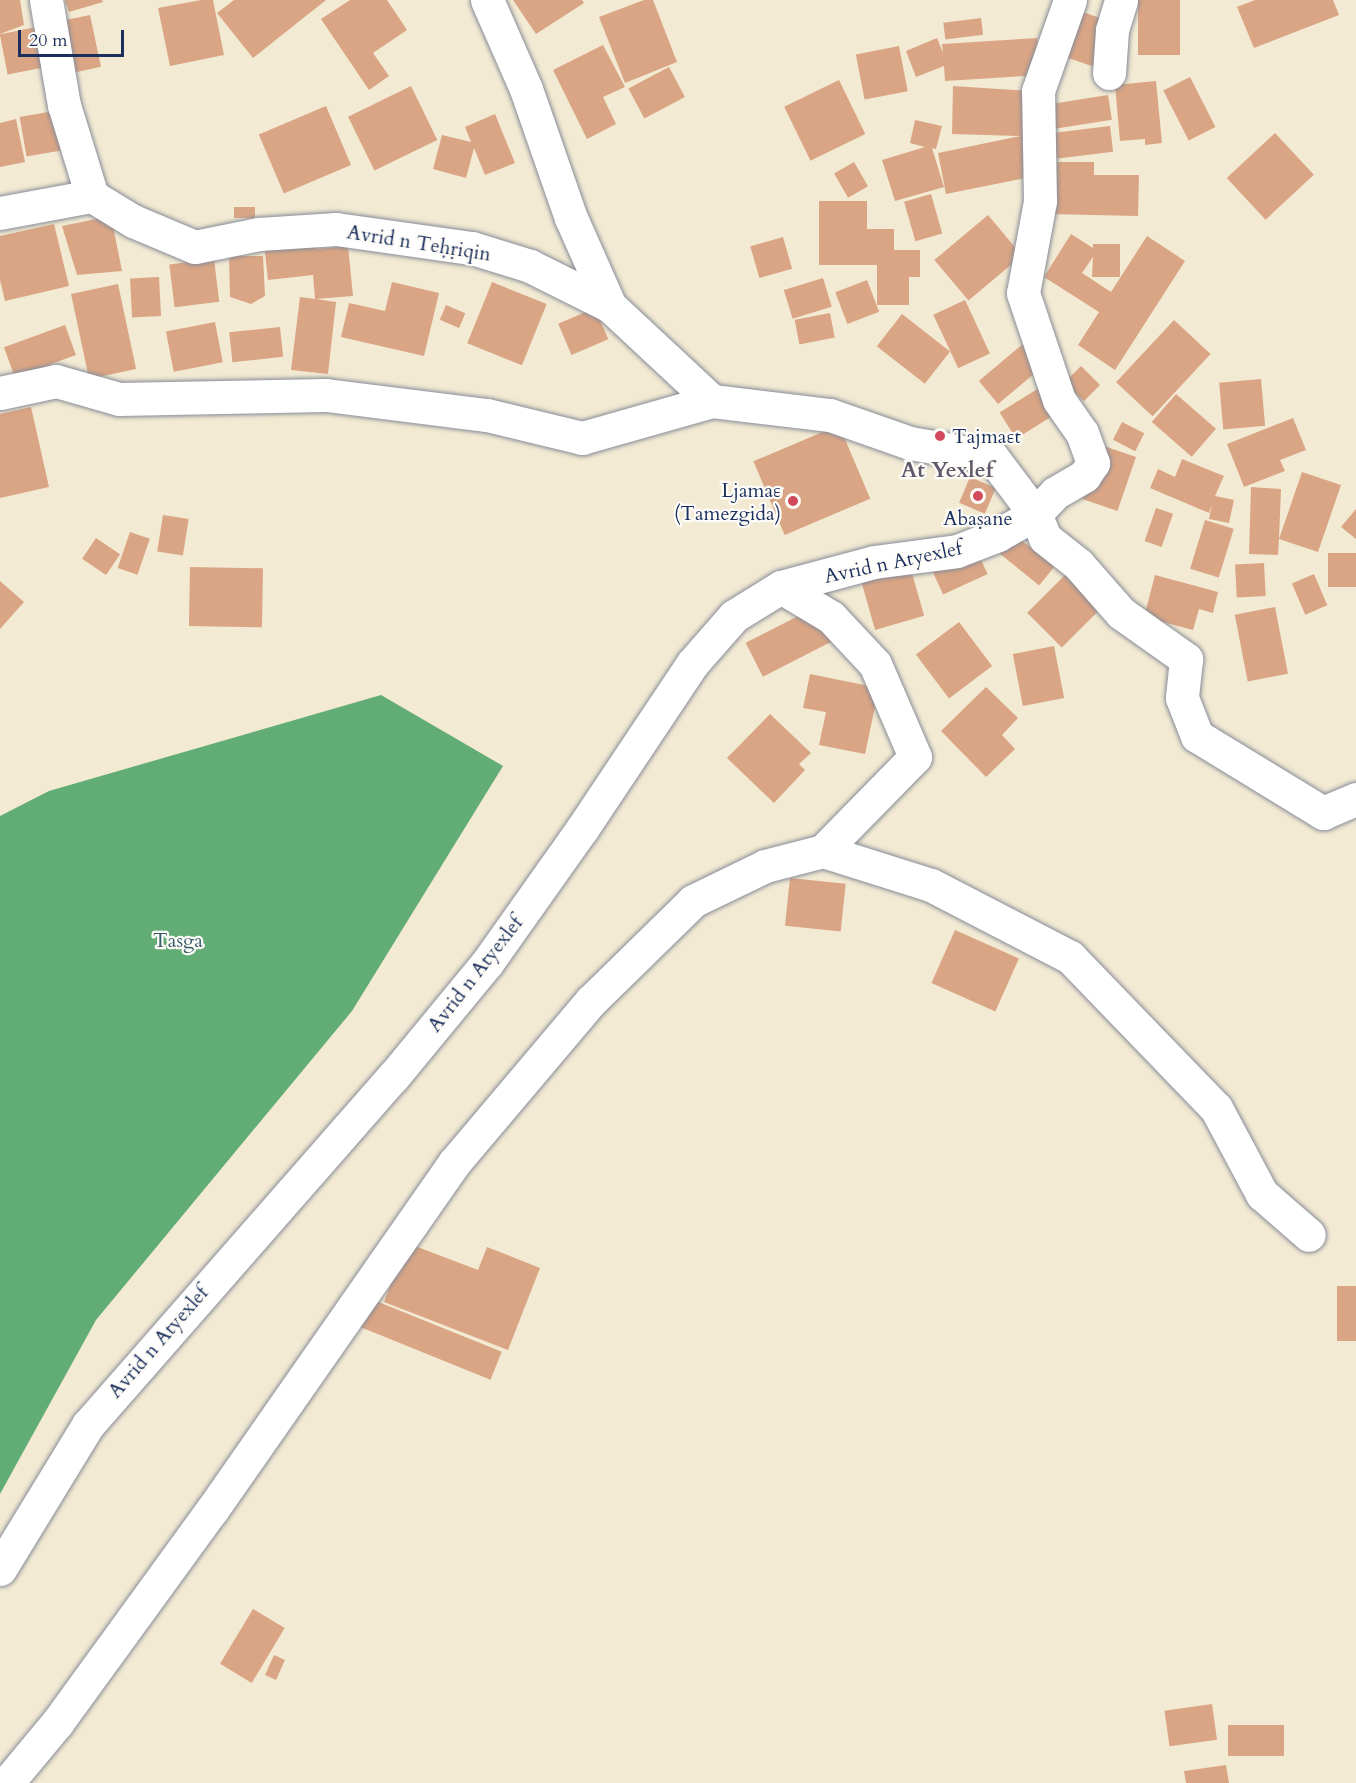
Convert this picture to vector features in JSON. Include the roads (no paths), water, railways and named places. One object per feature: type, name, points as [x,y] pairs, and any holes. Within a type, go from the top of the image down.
[{"type":"street","points":[[0,213],[92,196],[64,105],[46,0]]},
{"type":"street","points":[[487,0],[526,88],[571,218],[610,306]]},
{"type":"street","points":[[1035,514],[1055,493],[1084,476],[1093,463],[1082,433],[1059,400],[1023,293],[1040,201],[1038,91],[1070,0]]},
{"type":"street","points":[[1109,73],[1112,30],[1121,0]]},
{"type":"street","name":"Avrid n Teḥṛiqin","points":[[92,196],[133,221],[195,247],[259,234],[336,230],[472,248],[530,266],[610,306],[712,401]]},
{"type":"street","points":[[0,393],[56,381],[119,399],[326,395],[487,415],[582,438],[712,401],[830,415],[910,443],[992,457],[1035,514],[1045,538],[1078,564],[1121,613],[1186,659],[1182,698],[1197,736],[1323,813],[1356,799]]},
{"type":"street","name":"Avrid n Atyexlef","points":[[0,1569],[88,1425],[393,1077],[487,963],[582,829],[692,664],[734,616],[781,587],[874,562],[957,551],[1035,514]]},
{"type":"street","points":[[7,1783],[57,1723],[212,1510],[454,1163],[591,1001],[693,902],[765,866],[823,851],[915,758],[875,664],[831,617],[781,587]]},
{"type":"street","points":[[823,851],[931,885],[1070,957],[1216,1108],[1262,1194],[1309,1235]]},
{"type":"place","name":"Tajmaɛt","points":[[940,436]]},
{"type":"place","name":"Abaṣane","points":[[978,496]]},
{"type":"place","name":"Ljamaɛ (Tamezgida)","points":[[793,501]]},
{"type":"district","name":"At Yexlef","points":[[947,471]]},
{"type":"park label","name":"Tasga","points":[[178,940]]}]
